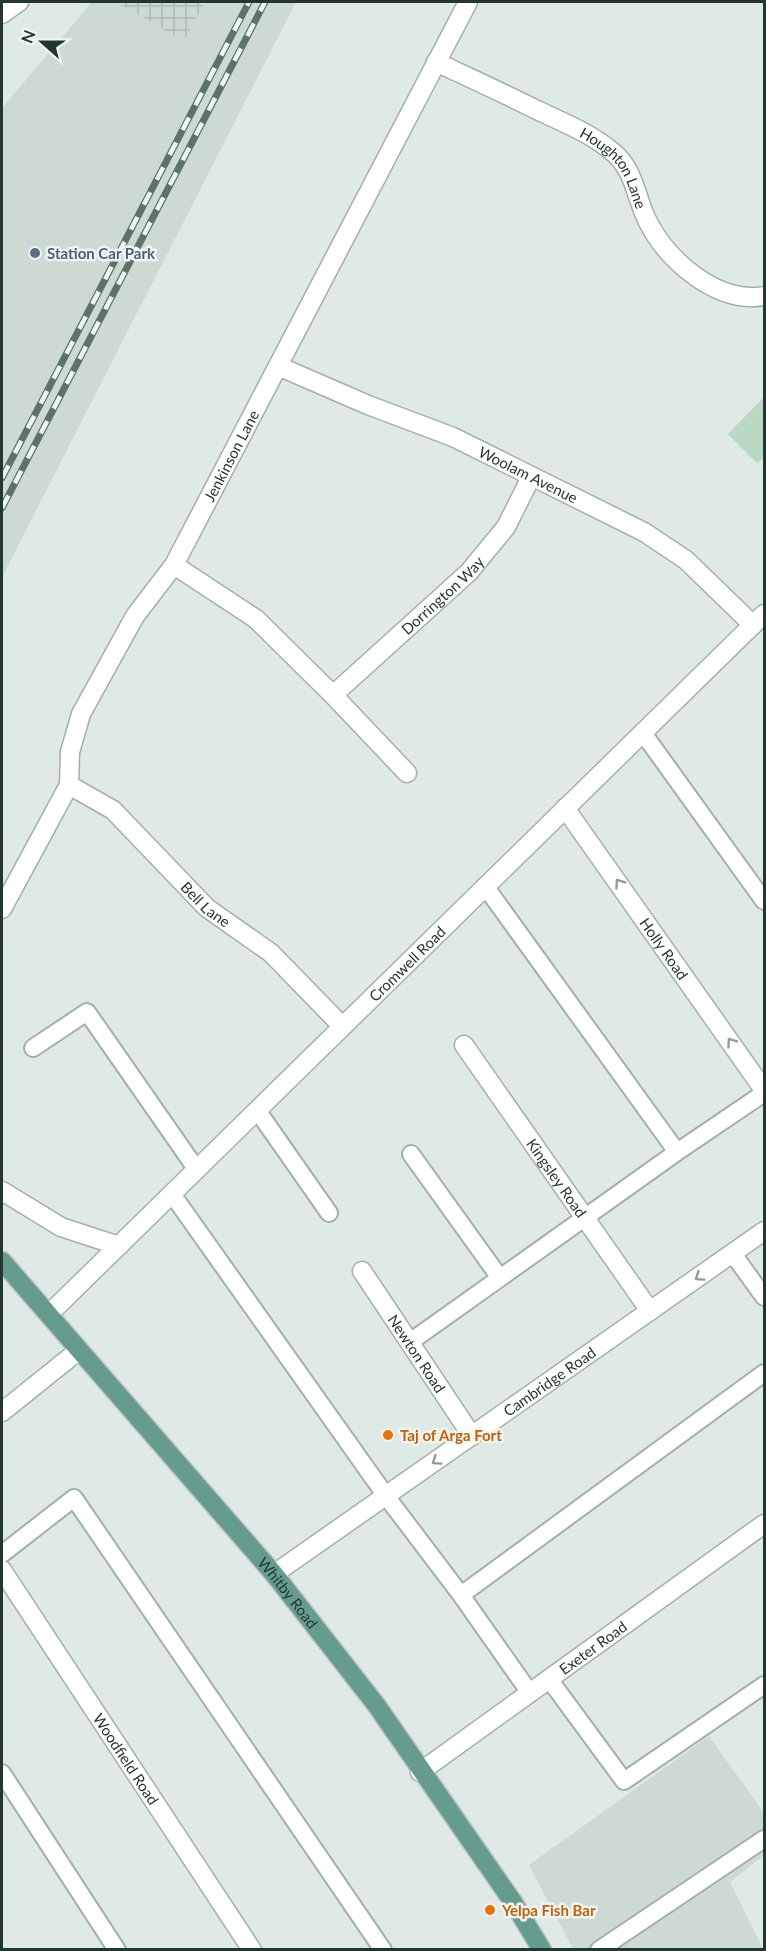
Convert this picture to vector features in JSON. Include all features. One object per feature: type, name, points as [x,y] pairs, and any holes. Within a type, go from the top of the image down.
[{"type":"main road","name":"Whitby Road","points":[[2,1261],[274,1574],[377,1706],[420,1772],[513,1902],[542,1950]]},
{"type":"street","points":[[2,14],[19,2]]},
{"type":"street","name":"Jenkinson Lane","points":[[2,909],[69,785],[70,753],[81,714],[135,616],[174,565],[468,2]]},
{"type":"street","name":"Houghton Lane","points":[[436,62],[589,134],[616,154],[627,170],[648,221],[667,252],[693,274],[728,293],[753,298],[765,296]]},
{"type":"street","name":"Woolam Avenue","points":[[278,366],[368,405],[453,436],[645,532],[686,560],[759,620]]},
{"type":"street","name":"Dorrington Way","points":[[333,695],[469,572],[506,527],[531,477]]},
{"type":"street","points":[[174,565],[256,619],[407,773]]},
{"type":"street","name":"Cromwell Road","points":[[49,1314],[759,620]]},
{"type":"street","name":"Bell Lane","points":[[69,785],[113,810],[207,908],[271,953],[342,1026]]},
{"type":"street","name":"Holly Road","points":[[566,808],[765,1092]]},
{"type":"street","name":"Kingsley Road","points":[[464,1045],[650,1311]]},
{"type":"street","points":[[2,1191],[61,1227],[119,1246]]},
{"type":"street","name":"Cambridge Road","points":[[274,1574],[765,1231]]},
{"type":"street","name":"Newton Road","points":[[362,1271],[472,1436]]},
{"type":"street","points":[[2,1412],[78,1351]]},
{"type":"street","name":"Exeter Road","points":[[420,1772],[765,1524]]},
{"type":"street","name":"Woodfield Road","points":[[2,1570],[252,1950]]},
{"type":"lane","points":[[643,733],[765,901]]},
{"type":"lane","points":[[485,886],[676,1152]]},
{"type":"lane","points":[[33,1048],[87,1012],[197,1170]]},
{"type":"lane","points":[[410,1342],[587,1218],[676,1152],[765,1092]]},
{"type":"lane","points":[[257,1110],[329,1213]]},
{"type":"lane","points":[[411,1154],[500,1278]]},
{"type":"lane","points":[[172,1194],[386,1496],[530,1693]]},
{"type":"lane","points":[[733,1254],[765,1297]]},
{"type":"lane","points":[[461,1596],[765,1373]]},
{"type":"lane","points":[[2,1554],[74,1498],[383,1950]]},
{"type":"lane","points":[[549,1679],[624,1781],[765,1685]]},
{"type":"lane","points":[[2,1773],[117,1950]]},
{"type":"lane","points":[[599,1950],[765,1839]]},
{"type":"shaded area","points":[[92,2],[296,2],[2,577],[2,108]]},
{"type":"shaded area","points":[[116,2],[205,2],[184,41]]},
{"type":"shaded area","points":[[709,1736],[764,1813],[764,1855],[730,1882],[763,1949],[573,1949],[529,1865]]},
{"type":"green space","points":[[764,397],[764,458],[757,463],[728,434]]},
{"type":"railway","points":[[2,478],[249,2]]},
{"type":"railway","points":[[2,508],[265,2]]},
{"type":"place","name":"Station Car Park","points":[[35,253]]},
{"type":"place","name":"Taj of Arga Fort","points":[[388,1435]]},
{"type":"place","name":"Yelpa Fish Bar","points":[[490,1910]]}]
